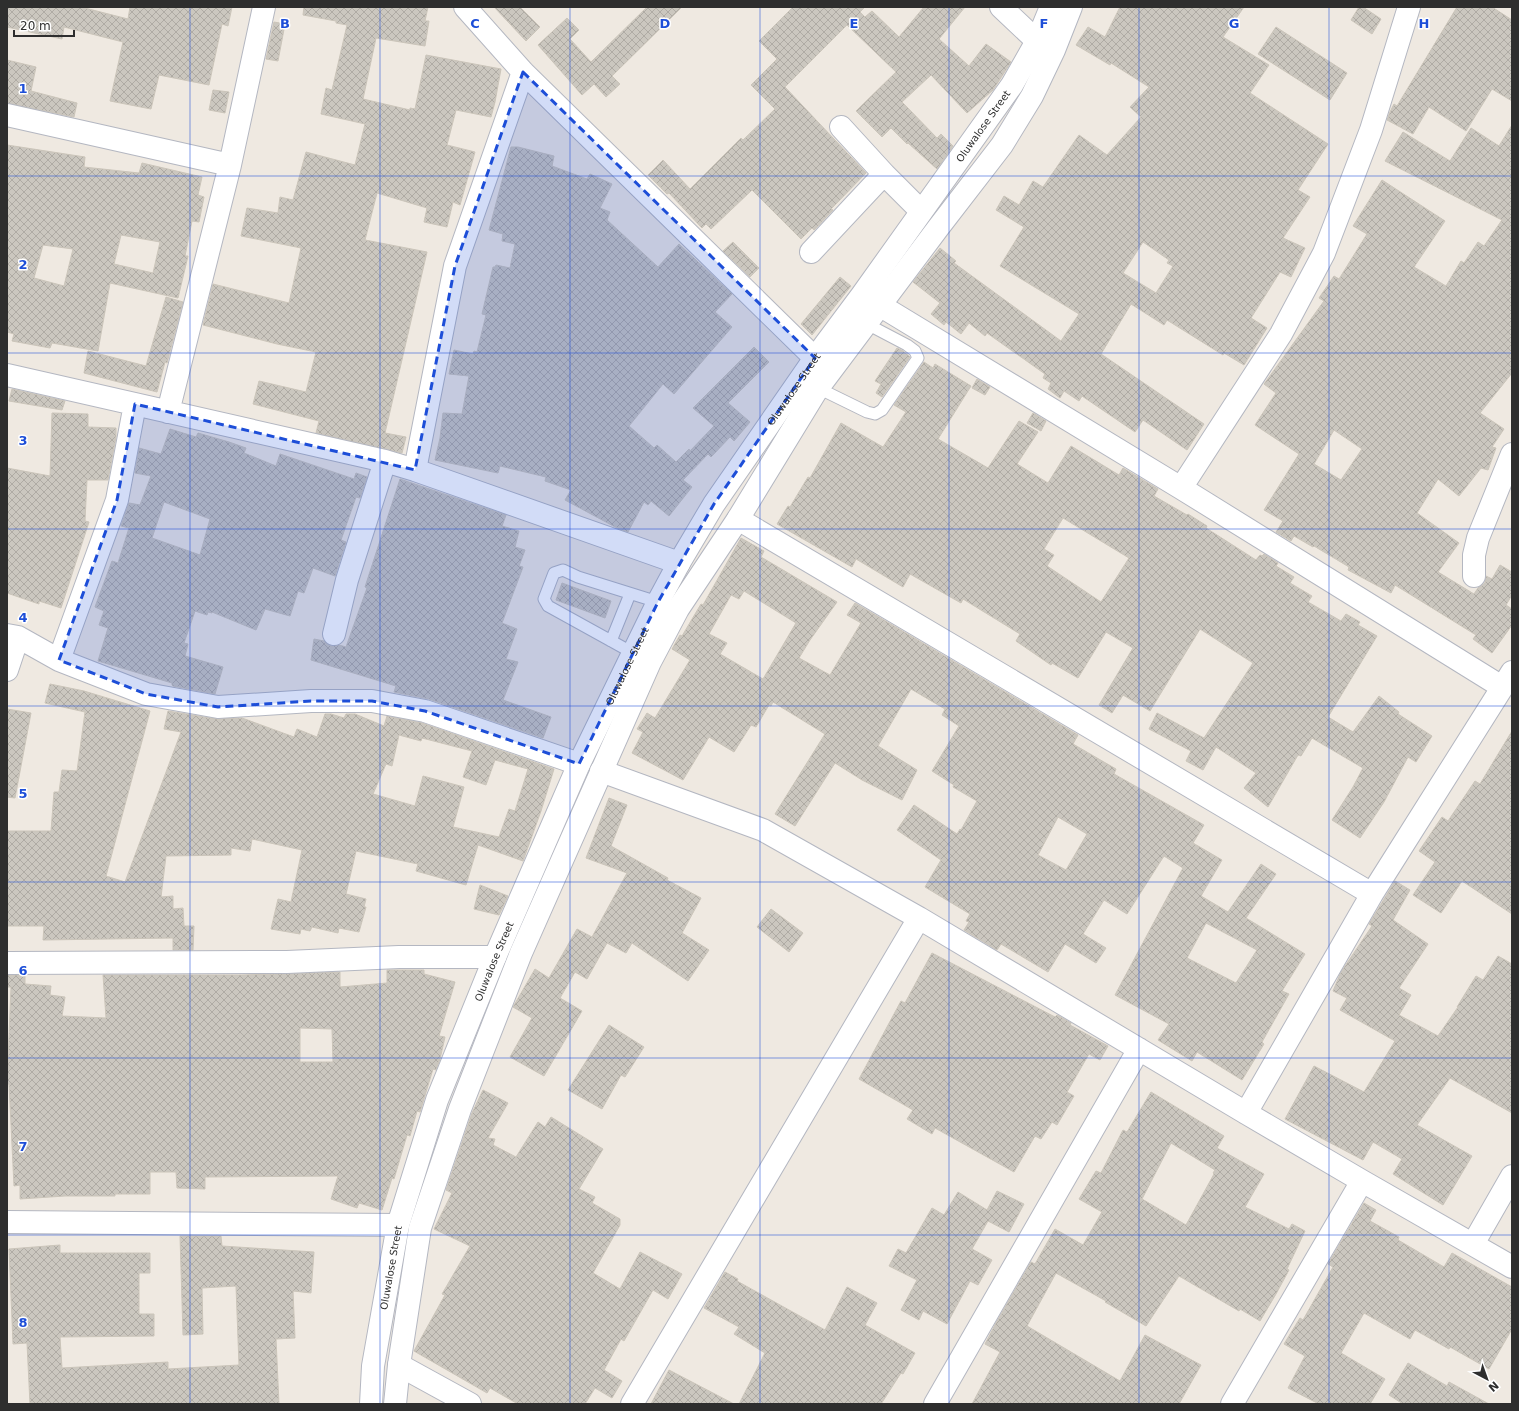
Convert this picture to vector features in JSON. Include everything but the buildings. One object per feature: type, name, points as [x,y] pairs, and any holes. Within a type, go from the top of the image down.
[{"type":"street","points":[[168,412],[230,165],[264,7]]},
{"type":"street","points":[[465,7],[523,72],[821,373]]},
{"type":"street","points":[[1001,7],[1037,40]]},
{"type":"street","name":"Oluwalose Street","points":[[371,1404],[374,1366],[398,1225],[437,1100],[495,957],[579,764],[633,653],[668,606],[738,518],[821,373],[862,295],[1012,85],[1037,40],[1051,7]]},
{"type":"street","name":"Oluwalose Street","points":[[395,1404],[399,1364],[420,1228],[460,1110],[521,953],[650,662],[668,606],[679,563],[714,504],[821,373],[867,324],[1002,145],[1032,96],[1054,50],[1071,7]]},
{"type":"street","points":[[1181,488],[1281,334],[1324,252],[1371,130],[1409,7]]},
{"type":"street","points":[[415,470],[455,266],[523,72]]},
{"type":"street","points":[[7,115],[230,165]]},
{"type":"street","points":[[841,127],[884,174],[921,211]]},
{"type":"street","points":[[811,252],[884,174]]},
{"type":"street","points":[[881,306],[1181,488],[1507,680],[1372,894],[1315,996],[1246,1114]]},
{"type":"street","points":[[7,375],[415,470],[679,563]]},
{"type":"street","points":[[59,660],[117,500],[135,404]]},
{"type":"street","points":[[1474,576],[1474,555],[1478,538],[1512,454]]},
{"type":"street","points":[[334,634],[347,580],[385,462]]},
{"type":"street","points":[[738,518],[1372,894]]},
{"type":"street","points":[[7,670],[13,636],[59,660],[146,694],[218,707],[311,701],[372,701],[425,711],[579,764]]},
{"type":"street","points":[[601,771],[763,830],[919,918],[1246,1114],[1512,1267]]},
{"type":"street","points":[[632,1404],[919,918]]},
{"type":"street","points":[[7,963],[279,962],[399,957],[495,957]]},
{"type":"street","points":[[935,1404],[1139,1049]]},
{"type":"street","points":[[1473,1244],[1512,1176]]},
{"type":"street","points":[[1232,1404],[1362,1181]]},
{"type":"street","points":[[7,1222],[398,1225]]},
{"type":"street","points":[[399,1364],[470,1404]]},
{"type":"lane","points":[[821,373],[867,412],[875,414],[882,410],[918,358],[916,351],[908,344],[867,324]]},
{"type":"lane","points":[[633,653],[548,606],[544,599],[554,573],[563,570],[578,577],[668,606]]},
{"type":"lane","points":[[611,641],[630,594]]},
{"type":"highlighted area","points":[[523,72],[815,358],[714,504],[658,602],[579,764],[425,711],[372,701],[311,701],[218,707],[146,694],[59,660],[117,500],[135,404],[415,470],[455,266]]}]
